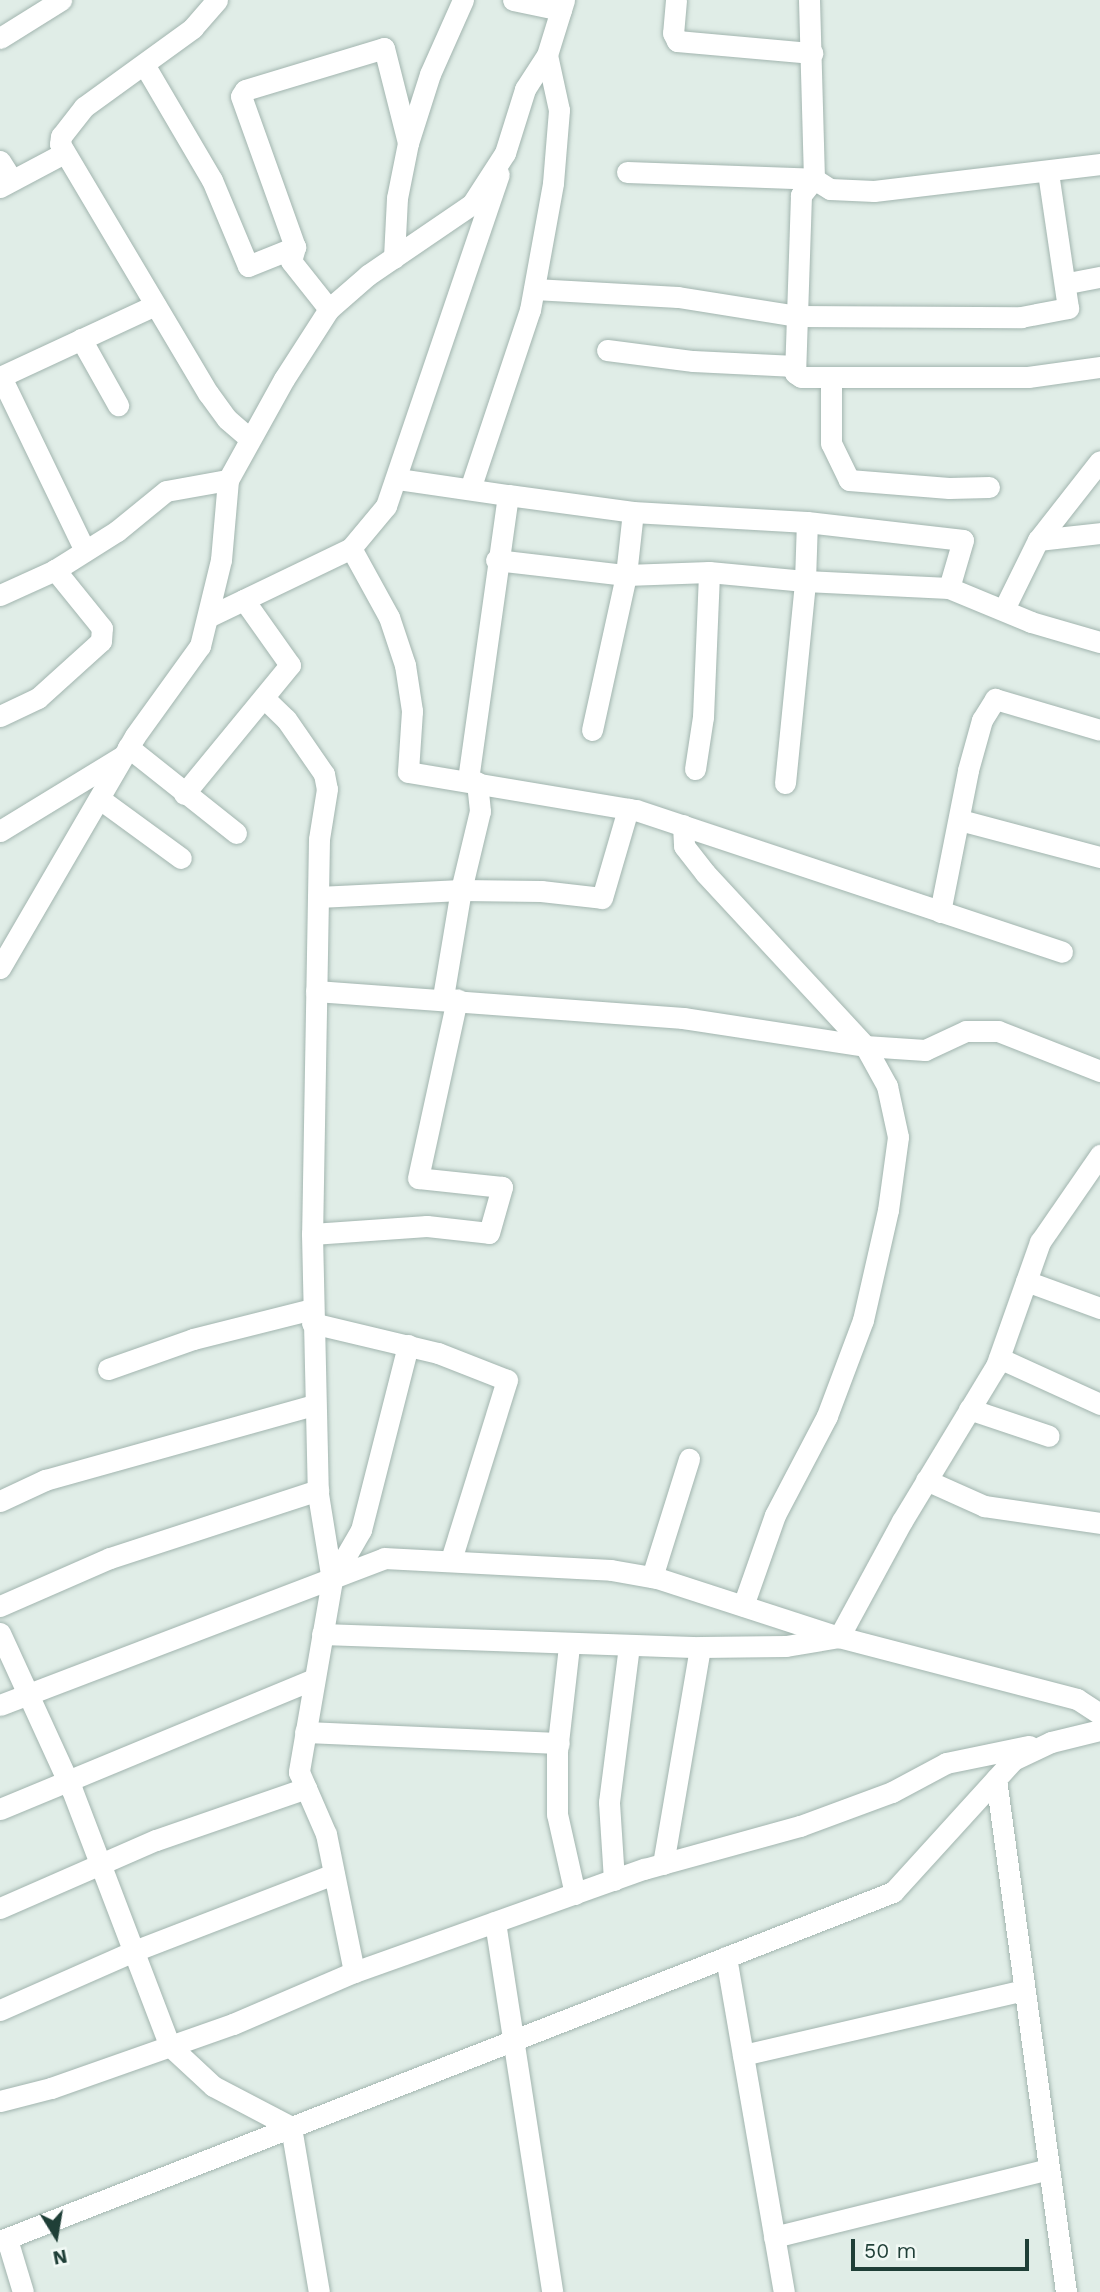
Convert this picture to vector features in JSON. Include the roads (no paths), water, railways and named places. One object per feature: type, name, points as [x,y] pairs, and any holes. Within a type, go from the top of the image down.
[{"type":"street","points":[[0,38],[61,0]]},
{"type":"street","points":[[394,258],[397,198],[408,143],[430,74],[463,0]]},
{"type":"street","points":[[210,616],[351,548],[374,525],[398,479],[482,238],[525,89],[547,55],[563,5],[513,0]]},
{"type":"street","points":[[676,0],[674,33],[677,41],[812,53]]},
{"type":"street","points":[[809,0],[814,178],[802,195],[795,366],[801,377],[1028,377],[1100,367]]},
{"type":"street","points":[[213,1],[193,28],[145,66],[84,107],[61,136],[64,153],[214,401],[250,439]]},
{"type":"street","points":[[329,309],[291,261],[295,247],[241,96],[245,90],[384,48],[408,143]]},
{"type":"street","points":[[470,489],[534,289],[553,183],[559,110],[547,55]]},
{"type":"street","points":[[145,66],[212,180],[248,267],[295,247]]},
{"type":"street","points":[[0,161],[6,184],[64,153]]},
{"type":"street","points":[[1,966],[126,751],[200,646],[210,616],[228,480],[329,309],[394,258],[472,204],[505,153]]},
{"type":"street","points":[[627,172],[814,178],[830,189],[874,191],[1100,164]]},
{"type":"street","points":[[534,289],[678,297],[796,316],[1021,317],[1068,307],[1068,283],[1048,172]]},
{"type":"street","points":[[1068,283],[1100,276]]},
{"type":"street","points":[[85,551],[0,377],[155,305]]},
{"type":"street","points":[[81,339],[118,405]]},
{"type":"street","points":[[607,350],[693,361],[795,366]]},
{"type":"street","points":[[831,377],[831,443],[849,480],[949,488],[989,486]]},
{"type":"street","points":[[1004,608],[1038,540],[1100,461]]},
{"type":"street","points":[[398,479],[633,512],[807,522],[963,540],[949,589]]},
{"type":"street","points":[[0,595],[55,570],[166,491],[228,480]]},
{"type":"street","points":[[312,1234],[427,1226],[489,1233],[502,1187],[418,1178],[450,998],[461,890],[480,811],[472,781],[496,560],[508,495]]},
{"type":"street","points":[[592,730],[626,575],[633,512]]},
{"type":"street","points":[[785,783],[805,581],[807,522]]},
{"type":"street","points":[[1038,540],[1100,533]]},
{"type":"street","points":[[351,548],[389,617],[405,665],[412,711],[408,772],[628,809],[1062,952]]},
{"type":"street","points":[[496,560],[626,575],[709,572],[805,581],[949,589],[1004,608],[1040,626],[1100,642]]},
{"type":"street","points":[[0,716],[38,698],[102,641],[102,628],[55,570]]},
{"type":"street","points":[[695,769],[703,717],[709,572]]},
{"type":"street","points":[[184,794],[290,665],[244,600]]},
{"type":"street","points":[[264,698],[286,719],[324,774],[327,789],[319,839],[312,1316],[317,1490],[331,1580],[299,1772],[326,1834],[354,1972]]},
{"type":"street","points":[[940,912],[982,720],[995,699],[1100,730]]},
{"type":"street","points":[[126,751],[236,833]]},
{"type":"street","points":[[0,831],[126,751]]},
{"type":"street","points":[[100,799],[181,858]]},
{"type":"street","points":[[318,897],[461,890],[541,891],[602,898],[628,809]]},
{"type":"street","points":[[960,820],[1100,857]]},
{"type":"street","points":[[683,825],[684,846],[705,873],[865,1046],[887,1086],[898,1137],[888,1210],[863,1320],[827,1416],[775,1515],[743,1606]]},
{"type":"street","points":[[316,991],[450,998],[568,1013],[683,1018],[865,1046],[925,1050],[965,1031],[998,1031],[1100,1071]]},
{"type":"street","points":[[839,1637],[926,1480],[999,1358],[1040,1242],[1096,1170]]},
{"type":"street","points":[[1026,1281],[1100,1308]]},
{"type":"street","points":[[108,1369],[193,1339],[312,1316],[408,1345],[507,1380],[451,1560]]},
{"type":"street","points":[[331,1580],[361,1530],[408,1345]]},
{"type":"street","points":[[999,1358],[1088,1402],[1100,1404]]},
{"type":"street","points":[[0,1501],[45,1480],[313,1405]]},
{"type":"street","points":[[969,1409],[1049,1436]]},
{"type":"street","points":[[652,1577],[689,1459]]},
{"type":"street","points":[[926,1480],[984,1506],[1100,1523]]},
{"type":"street","points":[[0,1606],[110,1558],[317,1490]]},
{"type":"street","points":[[0,1705],[27,1692],[293,1590],[331,1580],[384,1559],[451,1560],[611,1570],[652,1577],[839,1637],[1077,1699],[1100,1714]]},
{"type":"street","points":[[0,1633],[67,1780],[170,2046],[213,2086],[291,2127]]},
{"type":"street","points":[[322,1634],[569,1646],[700,1647],[786,1646],[839,1637]]},
{"type":"street","points":[[569,1646],[559,1743],[557,1814],[575,1894]]},
{"type":"street","points":[[614,1880],[609,1802],[629,1646]]},
{"type":"street","points":[[663,1864],[700,1647]]},
{"type":"street","points":[[0,1809],[314,1679]]},
{"type":"street","points":[[0,2101],[170,2046],[354,1972],[614,1880],[800,1826],[892,1792],[946,1763],[1100,1730]]},
{"type":"street","points":[[305,1732],[559,1743]]},
{"type":"street","points":[[23,2292],[3,2240],[892,1892],[1013,1760],[1051,1742]]},
{"type":"street","points":[[996,1779],[1066,2292]]},
{"type":"street","points":[[0,1908],[100,1863],[306,1788]]},
{"type":"street","points":[[0,2010],[134,1951],[334,1874]]},
{"type":"street","points":[[495,1922],[552,2292]]},
{"type":"street","points":[[726,1957],[784,2292]]},
{"type":"street","points":[[743,2055],[1024,1990]]},
{"type":"street","points":[[291,2127],[319,2292]]},
{"type":"street","points":[[774,2237],[1049,2169]]}]
